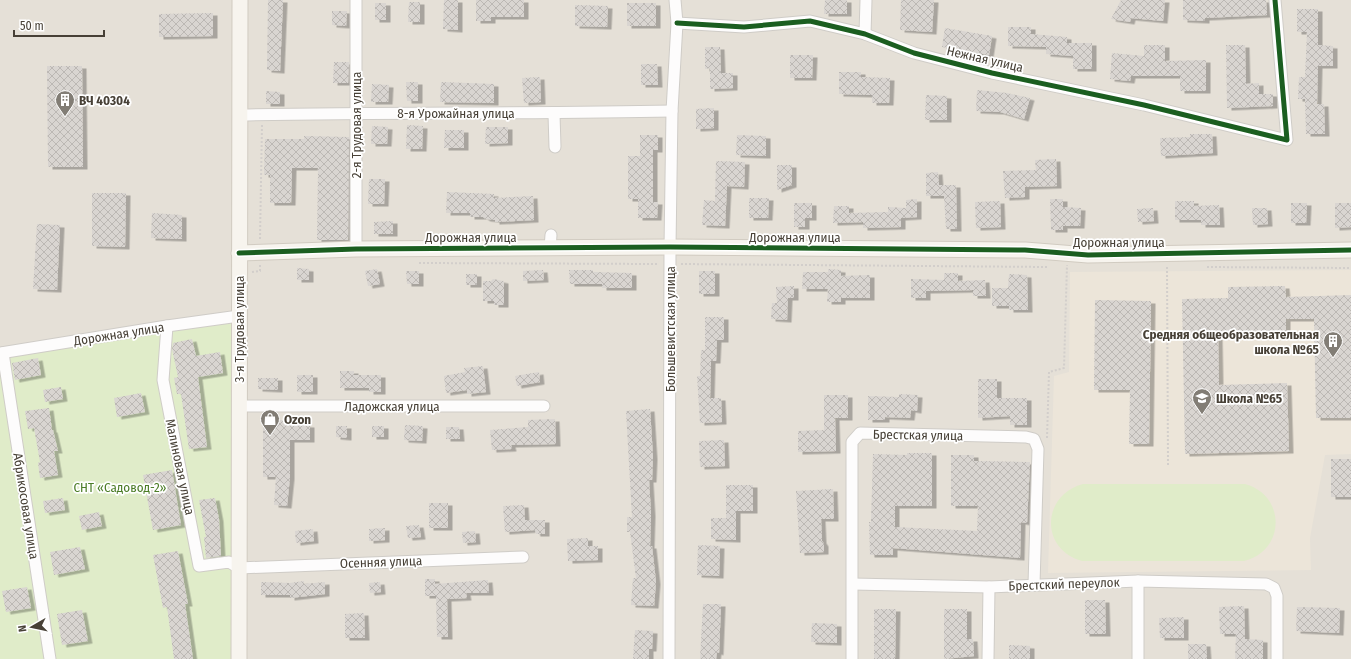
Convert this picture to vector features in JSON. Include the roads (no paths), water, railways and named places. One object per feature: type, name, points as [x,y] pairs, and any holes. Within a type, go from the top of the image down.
[{"type":"street","name":"3-я Трудовая улица","points":[[240,0],[240,659]]},
{"type":"street","name":"2-я Трудовая улица","points":[[356,0],[356,249]]},
{"type":"street","name":"Большевистская улица","points":[[669,659],[670,248],[672,111],[676,23],[675,0]]},
{"type":"street","points":[[865,34],[866,0]]},
{"type":"street","name":"Нежная улица","points":[[676,23],[744,27],[810,21],[865,34],[914,53],[964,66],[1144,104],[1287,140],[1275,0]]},
{"type":"street","name":"8-я Урожайная улица","points":[[240,115],[356,113],[554,114],[672,111]]},
{"type":"street","points":[[554,114],[556,147]]},
{"type":"street","name":"Дорожная улица","points":[[239,252],[264,258],[356,249],[550,241],[670,248],[1025,250],[1068,260],[1088,255],[1167,260],[1351,250]]},
{"type":"street","name":"Дорожная улица","points":[[1,353],[239,316]]},
{"type":"street","name":"Малиновая улица","points":[[167,326],[163,380],[199,566],[229,562],[239,568]]},
{"type":"street","name":"Абрикосовая улица","points":[[1,353],[50,659]]},
{"type":"street","name":"Ладожская улица","points":[[239,406],[544,406]]},
{"type":"street","name":"Брестская улица","points":[[852,659],[852,442],[860,433],[1026,437],[1034,439],[1038,449],[1034,585]]},
{"type":"street","name":"Осенняя улица","points":[[239,568],[523,556]]},
{"type":"street","points":[[1138,582],[1138,659]]},
{"type":"street","name":"Брестский переулок","points":[[853,584],[989,587],[1138,582],[1266,584],[1274,588],[1277,596],[1277,659]]},
{"type":"street","points":[[988,659],[989,587]]},
{"type":"place","name":"ВЧ 40304","points":[[65,117]]},
{"type":"place","name":"Средняя общеобразовательная школа №65","points":[[1333,358]]},
{"type":"place","name":"Школа №65","points":[[1202,415]]},
{"type":"place","name":"Ozon","points":[[270,436]]},
{"type":"park label","name":"СНТ «Садовод-2»","points":[[120,487]]}]
